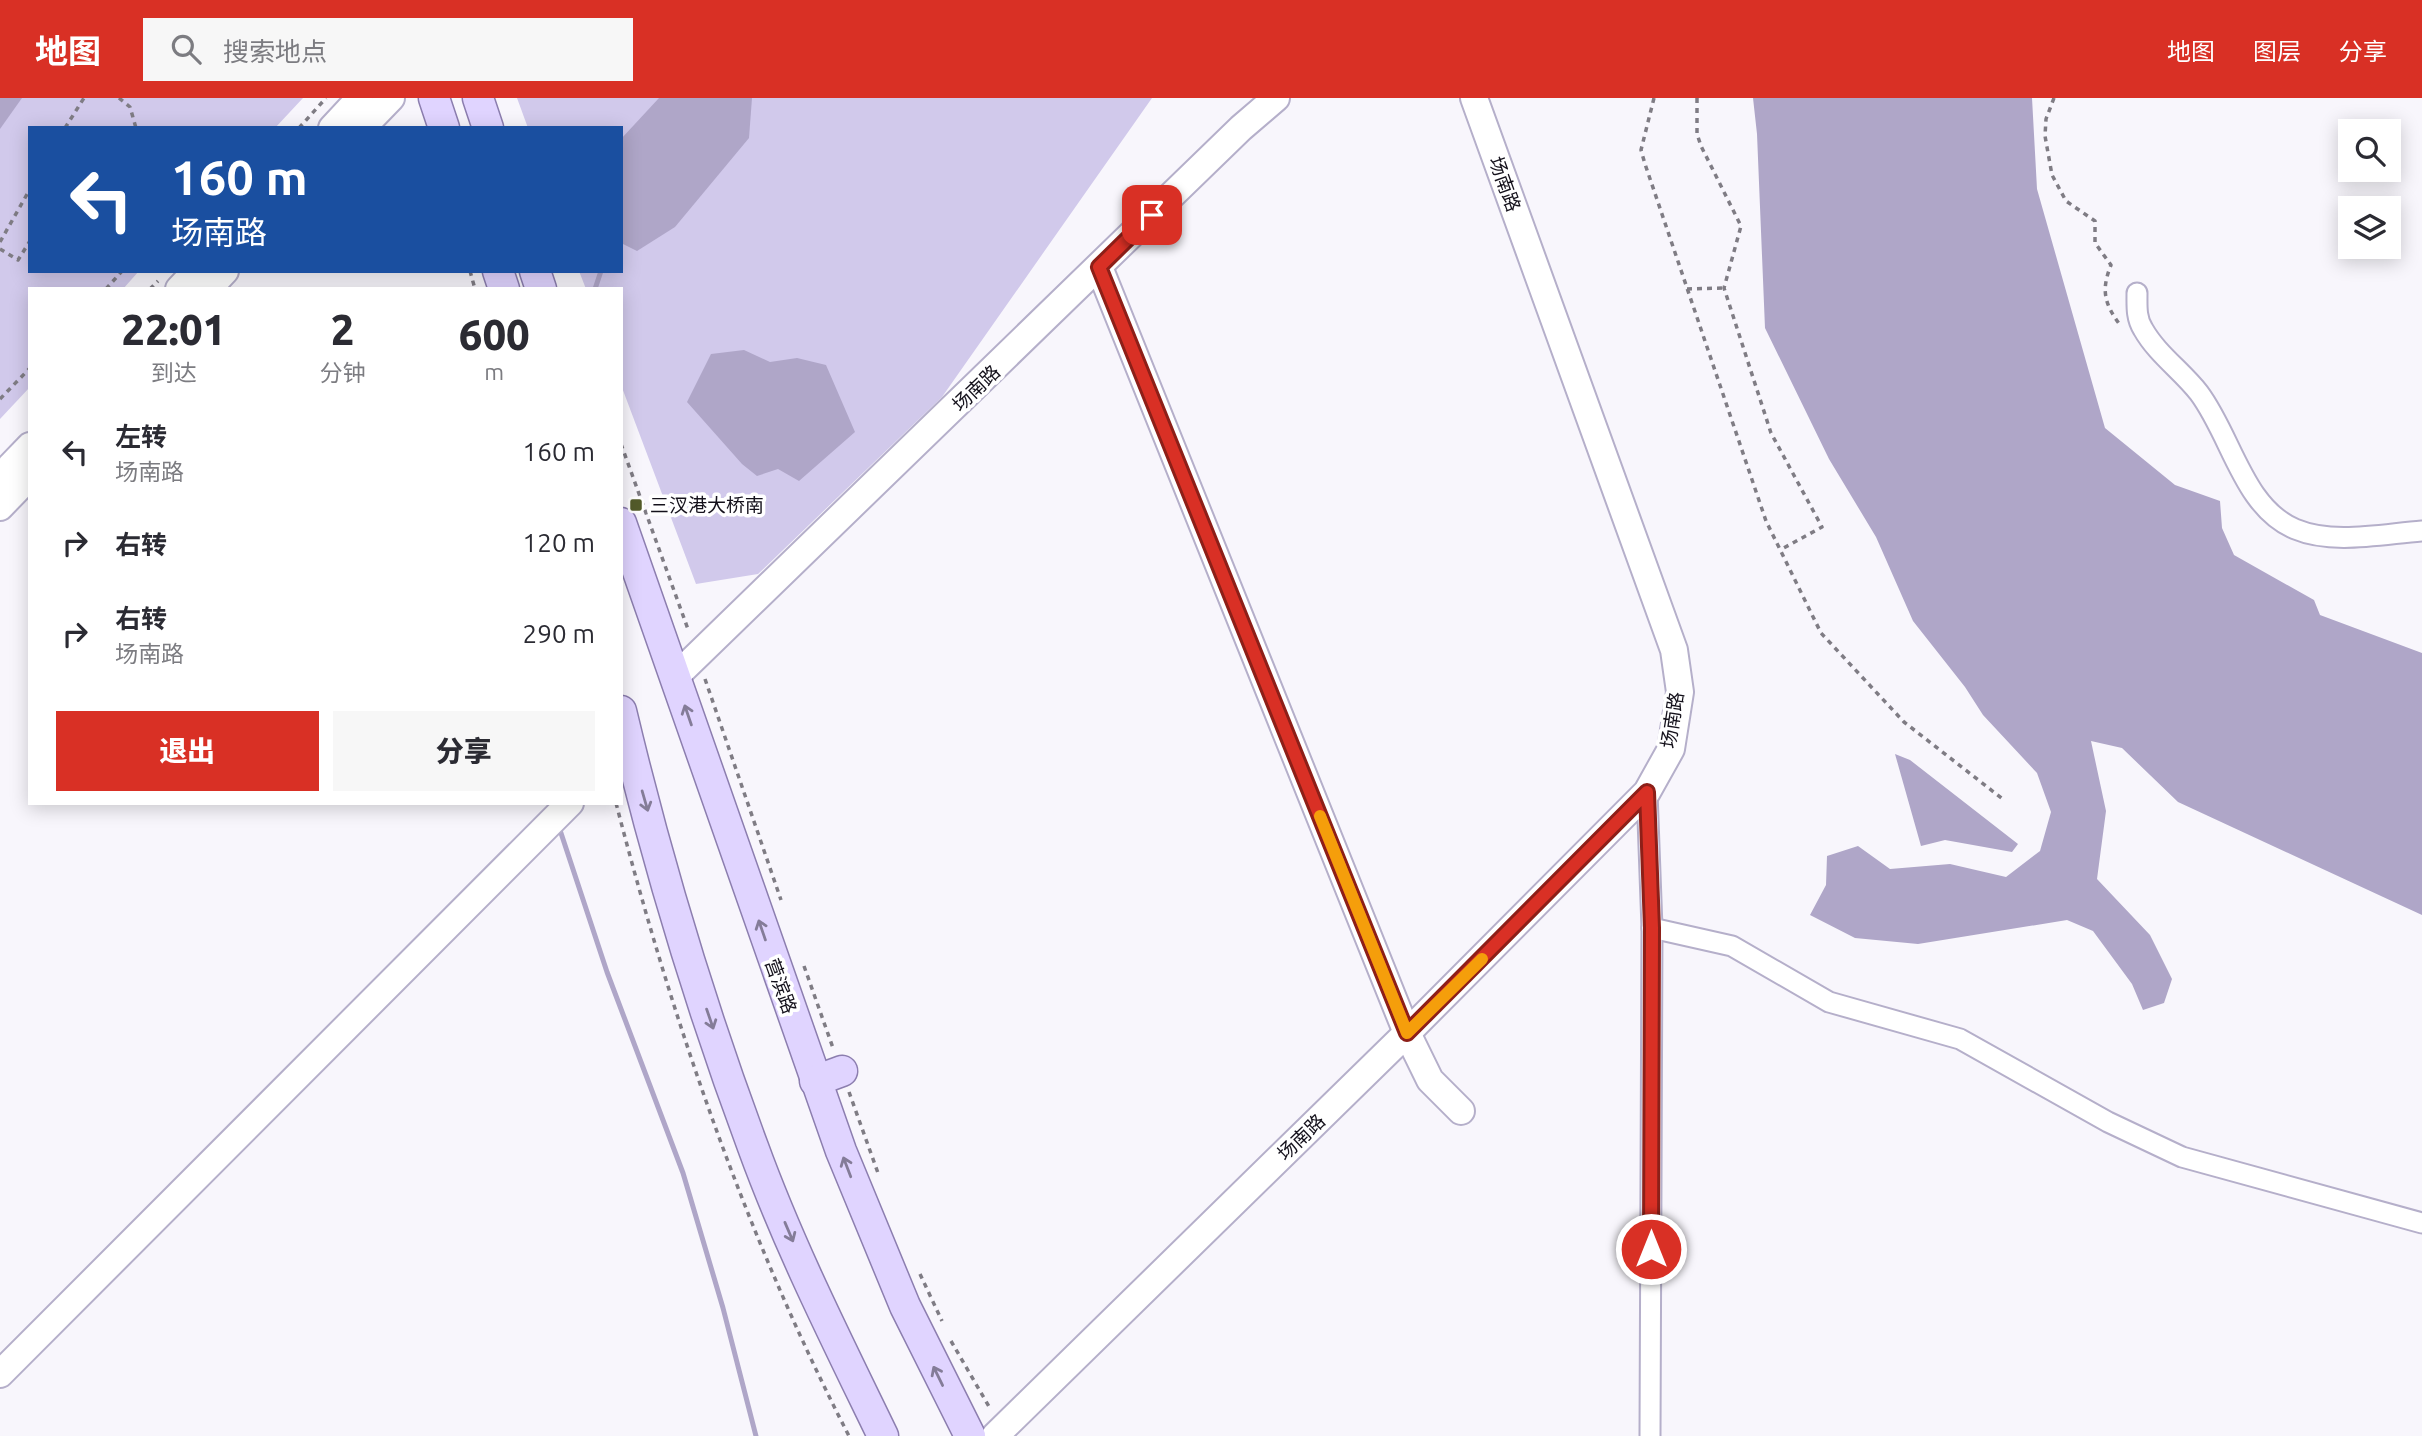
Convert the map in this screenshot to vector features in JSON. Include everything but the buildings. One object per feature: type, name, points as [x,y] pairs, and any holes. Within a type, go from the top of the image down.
[{"type":"main road","points":[[434,98],[443,126]]},
{"type":"main road","points":[[478,98],[487,126]]},
{"type":"main road","name":"营滨路","points":[[623,529],[675,677],[828,1076],[900,1294],[970,1436]]},
{"type":"main road","points":[[623,730],[625,749],[690,961],[753,1148],[830,1327],[883,1436]]},
{"type":"street","points":[[334,126],[360,98]]},
{"type":"street","points":[[364,126],[391,98]]},
{"type":"street","name":"场南路","points":[[675,677],[1241,128],[1276,98]]},
{"type":"street","name":"场南路","points":[[999,1433],[1407,1033],[1647,792],[1671,750],[1680,692],[1674,650],[1474,98]]},
{"type":"street","points":[[1099,267],[1407,1033],[1430,1080],[1461,1111]]},
{"type":"street","points":[[181,287],[194,273]]},
{"type":"street","points":[[210,287],[223,273]]},
{"type":"street","points":[[2137,293],[2137,312],[2142,328],[2198,392],[2230,444],[2247,485],[2276,519],[2297,530],[2336,537],[2422,531]]},
{"type":"street","points":[[0,477],[28,448]]},
{"type":"street","points":[[0,507],[28,478]]},
{"type":"street","points":[[1647,792],[1652,928],[1650,1436]]},
{"type":"street","points":[[0,1374],[568,805]]},
{"type":"street","points":[[1652,928],[1732,946],[1829,1002],[1961,1039],[2108,1122],[2182,1157],[2422,1223]]},
{"type":"path","points":[[66,126],[84,98]]},
{"type":"path","points":[[119,98],[130,107],[135,126]]},
{"type":"path","points":[[301,126],[326,98]]},
{"type":"path","points":[[1654,98],[1641,150],[1763,512],[1780,550],[1827,641],[1905,722],[2004,800]]},
{"type":"path","points":[[1697,98],[1697,134],[1741,226],[1724,288],[1771,433],[1822,527],[1780,550]]},
{"type":"path","points":[[2054,98],[2046,119],[2045,136],[2052,175],[2066,201],[2095,221],[2095,243],[2111,265],[2103,291],[2105,299],[2122,328]]},
{"type":"path","points":[[0,242],[28,193]]},
{"type":"path","points":[[0,248],[18,260],[28,244]]},
{"type":"path","points":[[108,287],[120,273]]},
{"type":"path","points":[[1687,289],[1724,288]]},
{"type":"path","points":[[0,399],[28,370]]},
{"type":"path","points":[[623,449],[785,912]]},
{"type":"path","points":[[802,962],[828,1076],[882,1183]]},
{"type":"path","points":[[917,1268],[943,1324]]},
{"type":"path","points":[[948,1335],[999,1433]]},
{"type":"shaded area","points":[[0,98],[22,98],[0,129]]},
{"type":"shaded area","points":[[16,98],[303,98],[277,126],[28,126],[28,273],[137,273],[125,287],[28,287],[28,389],[0,419],[0,122]]},
{"type":"shaded area","points":[[517,98],[1152,98],[942,397],[758,574],[696,584],[623,390],[623,287],[585,287],[580,273],[623,273],[623,126],[527,126]]},
{"type":"shaded area","points":[[659,98],[752,98],[749,138],[675,227],[637,251],[623,244],[623,137]]},
{"type":"shaded area","points":[[1753,98],[2032,98],[2037,189],[2105,428],[2175,485],[2220,501],[2222,528],[2234,555],[2314,600],[2320,615],[2422,653],[2422,915],[2178,802],[2122,748],[2091,741],[2106,811],[2097,879],[2150,935],[2172,979],[2164,1003],[2143,1010],[2132,984],[2093,931],[2067,920],[1918,944],[1855,938],[1810,915],[1826,885],[1827,856],[1858,846],[1890,869],[1950,864],[2006,877],[2040,851],[2051,812],[2037,773],[1983,715],[1965,687],[1913,621],[1876,537],[1829,459],[1765,328],[1757,134]]},
{"type":"shaded area","points":[[744,350],[770,362],[797,358],[826,365],[855,432],[799,481],[778,469],[757,476],[742,464],[687,402],[711,354]]},
{"type":"shaded area","points":[[1895,754],[1910,760],[2018,844],[2012,852],[1945,840],[1921,846]]},
{"type":"waterway","points":[[596,287],[600,273]]},
{"type":"waterway","points":[[559,827],[607,972],[683,1173],[723,1308],[756,1436]]},
{"type":"slow traffic","points":[[1320,816],[1407,1033],[1482,959]]},
{"type":"place","name":"三汊港大桥南","points":[[636,505]]},
{"type":"route","points":[[1152,215],[1099,267],[1407,1033],[1647,792],[1652,928],[1651,1249]]}]
